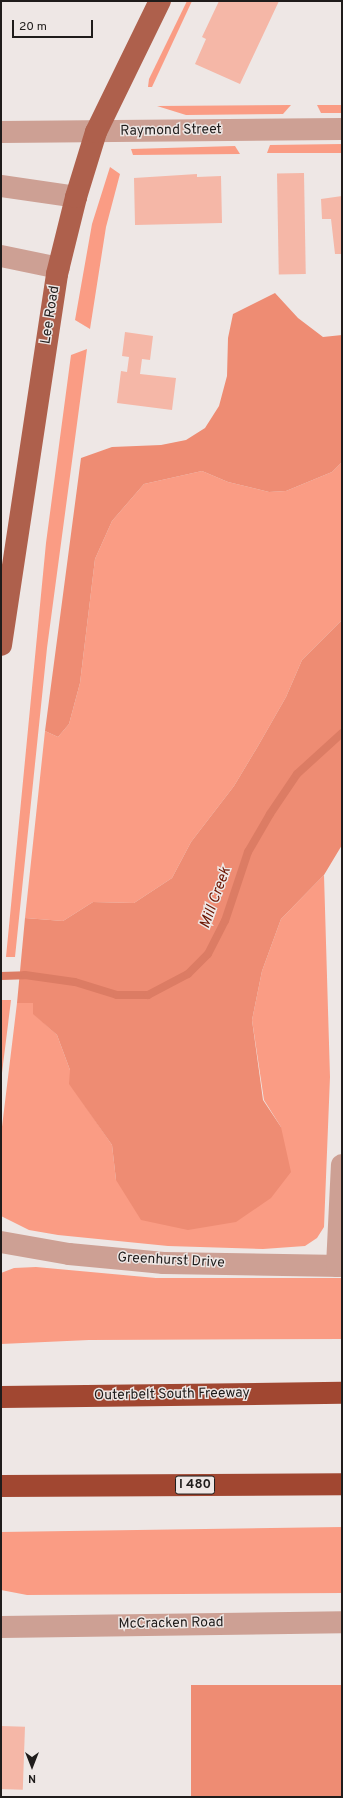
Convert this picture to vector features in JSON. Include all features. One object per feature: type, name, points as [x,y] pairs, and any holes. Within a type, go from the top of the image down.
[{"type":"highway","name":"Outerbelt South Freeway","points":[[1,1397],[342,1393]]},
{"type":"highway","name":"I 480","points":[[1,1486],[342,1484]]},
{"type":"main road","name":"Lee Road","points":[[1,645],[59,268],[76,197],[96,132],[160,1]]},
{"type":"street","name":"Raymond Street","points":[[1,132],[342,129]]},
{"type":"street","points":[[1,186],[76,197]]},
{"type":"street","points":[[1,256],[59,268]]},
{"type":"street","points":[[339,1266],[342,1165]]},
{"type":"street","name":"Greenhurst Drive","points":[[1,1242],[69,1254],[164,1264],[339,1266]]},
{"type":"street","name":"McCracken Road","points":[[1,1626],[342,1622]]},
{"type":"shaded area","points":[[187,1],[192,1],[152,87],[148,87],[149,79]]},
{"type":"shaded area","points":[[291,105],[283,114],[186,115],[157,106]]},
{"type":"shaded area","points":[[317,105],[342,105],[342,113],[321,113]]},
{"type":"shaded area","points":[[342,144],[342,153],[267,153],[270,145]]},
{"type":"shaded area","points":[[235,146],[240,154],[133,155],[131,149]]},
{"type":"shaded area","points":[[110,167],[120,174],[106,227],[90,329],[75,320],[92,224]]},
{"type":"shaded area","points":[[275,293],[298,318],[323,337],[342,335],[342,462],[332,472],[286,491],[269,492],[228,482],[202,471],[144,484],[112,521],[95,559],[80,683],[69,724],[58,737],[45,731],[81,458],[112,447],[161,445],[186,440],[205,428],[219,406],[227,376],[228,338],[233,314]]},
{"type":"shaded area","points":[[87,349],[47,648],[15,957],[6,957],[46,543],[71,355]]},
{"type":"shaded area","points":[[342,462],[342,620],[302,660],[286,697],[258,746],[234,786],[191,842],[172,878],[134,903],[93,902],[63,921],[25,918],[45,731],[58,737],[69,724],[80,683],[95,559],[112,521],[144,484],[202,471],[228,482],[269,492],[286,491],[332,472]]},
{"type":"shaded area","points":[[342,620],[342,845],[324,875],[281,919],[262,971],[252,1020],[263,1100],[281,1127],[291,1172],[271,1198],[236,1222],[188,1230],[141,1220],[116,1180],[112,1145],[69,1084],[70,1070],[57,1035],[33,1014],[33,1003],[17,1003],[25,918],[63,921],[93,902],[134,903],[172,878],[191,842],[234,786],[258,746],[286,697],[302,660]]},
{"type":"shaded area","points":[[324,875],[330,1077],[324,1227],[317,1238],[305,1246],[263,1249],[168,1246],[58,1235],[29,1230],[1,1216],[1,1135],[17,1003],[33,1003],[34,1014],[57,1035],[70,1070],[70,1084],[112,1145],[116,1180],[281,1127],[264,1100],[252,1020],[262,971],[281,919]]},
{"type":"shaded area","points":[[1,1000],[11,1000],[1,1081]]},
{"type":"shaded area","points":[[36,1267],[156,1278],[342,1278],[342,1339],[89,1340],[1,1344],[1,1273],[14,1268]]},
{"type":"shaded area","points":[[342,1527],[342,1593],[27,1595],[1,1590],[1,1532]]},
{"type":"shaded area","points":[[191,1685],[342,1685],[342,1797],[191,1797]]},
{"type":"building","points":[[219,1],[279,1],[240,84],[195,64],[206,39],[202,37]]},
{"type":"building","points":[[277,173],[304,173],[306,274],[279,274]]},
{"type":"building","points":[[197,174],[197,177],[221,176],[222,223],[135,225],[134,178]]},
{"type":"building","points":[[342,196],[342,254],[335,254],[331,219],[322,219],[321,199]]},
{"type":"building","points":[[125,332],[153,336],[150,360],[142,359],[140,374],[176,378],[172,410],[117,403],[121,371],[127,372],[129,357],[122,356]]},
{"type":"building","points":[[1,1726],[25,1727],[23,1790],[1,1789]]},
{"type":"waterway","name":"Mill Creek","points":[[1,976],[25,975],[75,982],[117,995],[148,995],[188,974],[208,954],[225,921],[248,852],[270,814],[297,774],[342,733]]}]
